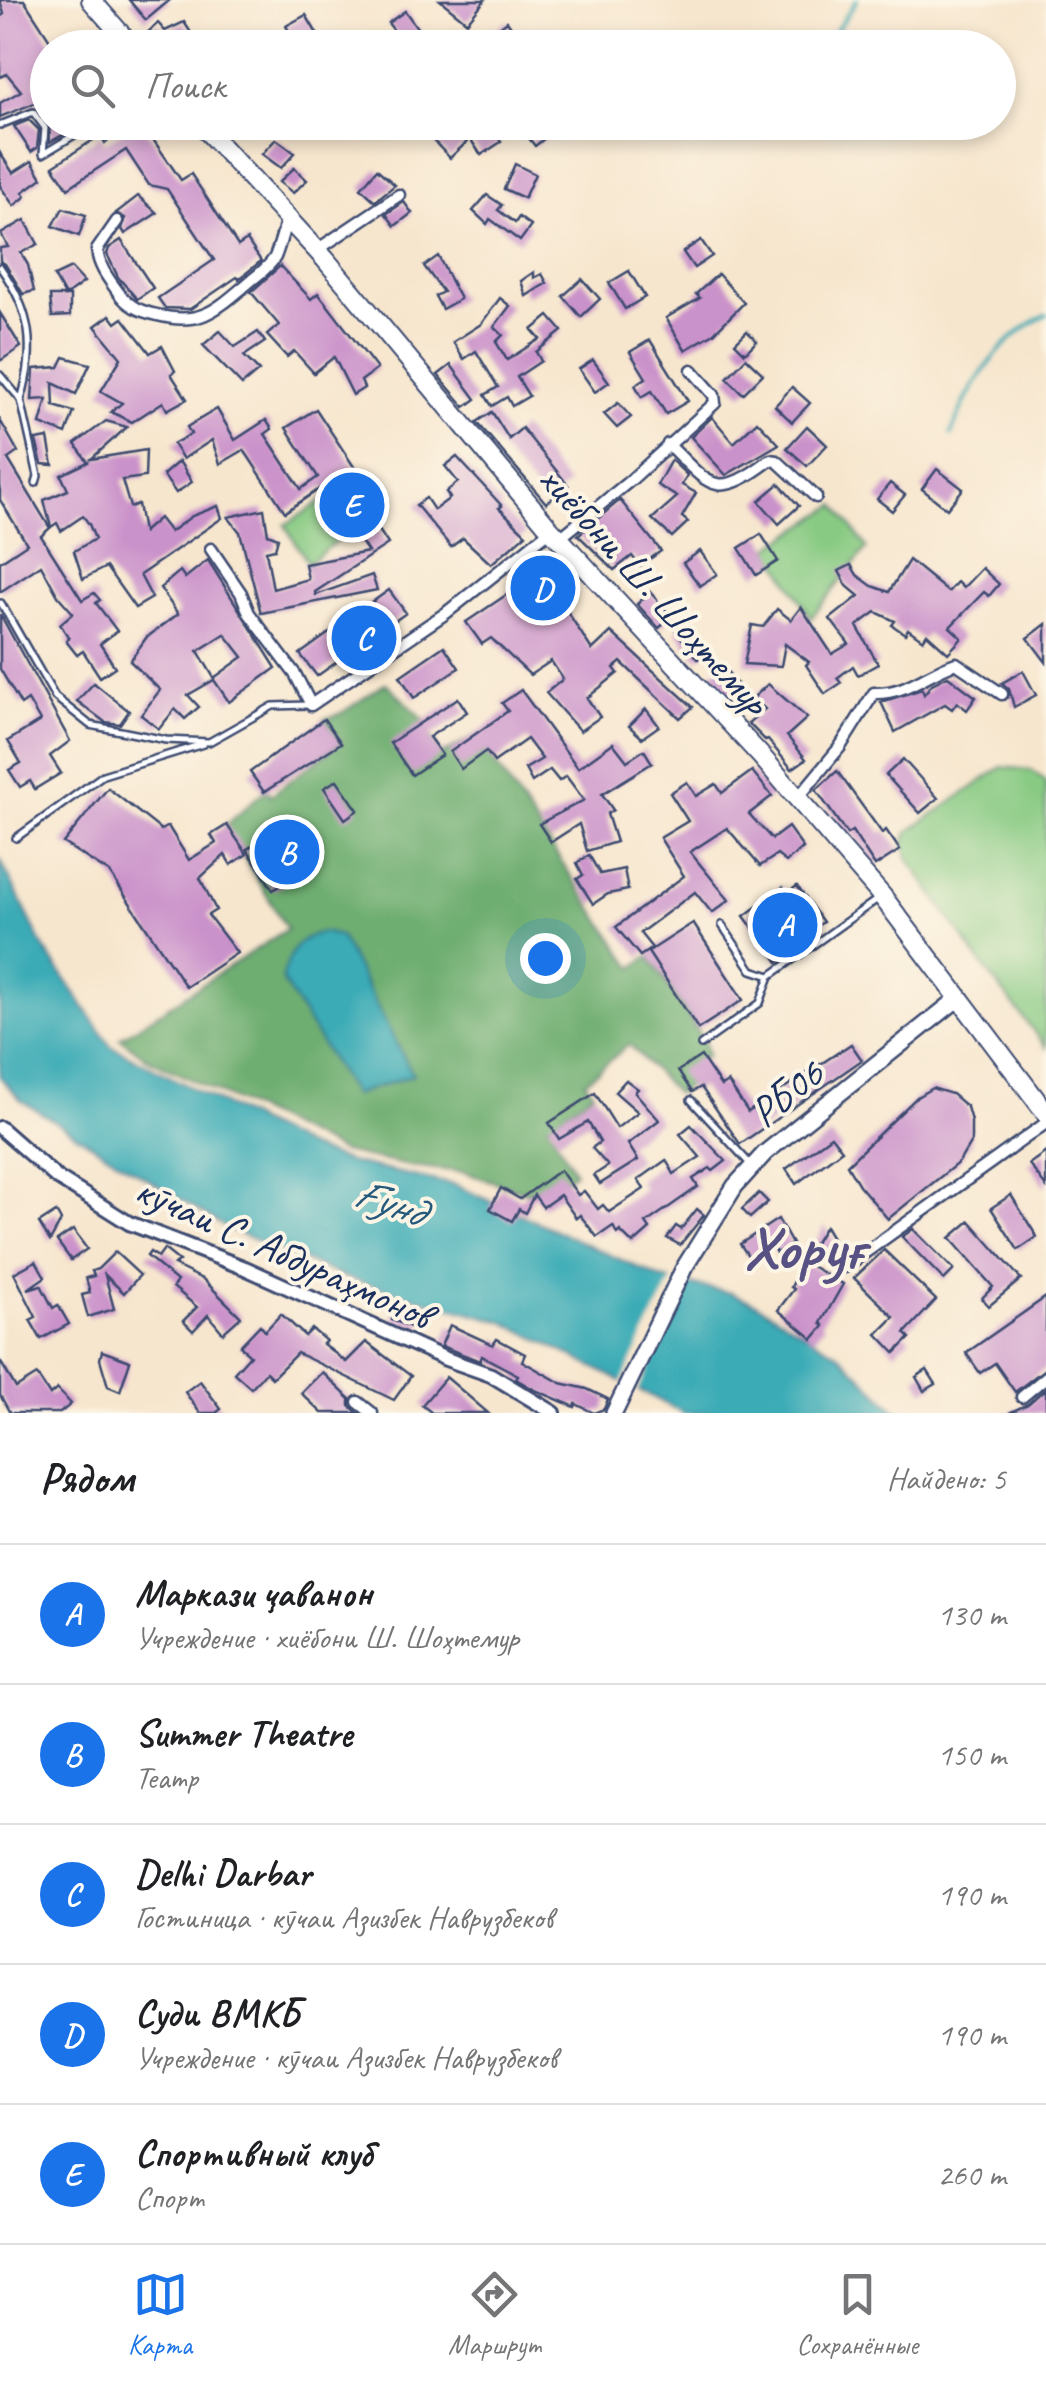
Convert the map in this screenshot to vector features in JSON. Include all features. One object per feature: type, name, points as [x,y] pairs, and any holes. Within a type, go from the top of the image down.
[{"type":"main road","points":[[91,0],[117,30]]},
{"type":"main road","name":"хиёбони Ш. Шоҳтемур","points":[[215,140],[316,250],[556,534],[882,896],[1046,1113]]},
{"type":"main road","name":"РБ06","points":[[614,1413],[684,1268],[735,1186],[752,1166],[960,997]]},
{"type":"street","points":[[316,250],[399,195]]},
{"type":"street","points":[[117,221],[97,250],[98,262],[108,279],[127,304],[173,320],[190,320],[221,306],[262,272],[274,259],[288,220]]},
{"type":"street","points":[[211,549],[249,613],[295,674],[311,705],[632,479],[715,403],[714,395],[692,370]]},
{"type":"street","points":[[668,444],[713,486],[724,487],[770,460],[777,461],[816,497]]},
{"type":"street","points":[[798,799],[840,747],[874,693],[893,694],[913,686],[932,671],[956,663],[1002,694]]},
{"type":"street","points":[[845,1267],[1046,1123]]},
{"type":"street","name":"кӯчаи С. Абдураҳмонов","points":[[0,1128],[56,1177],[129,1223],[245,1268],[446,1359],[491,1375],[554,1413]]},
{"type":"street","points":[[1022,1397],[1046,1376]]},
{"type":"street","points":[[358,1402],[372,1413]]},
{"type":"lane","points":[[0,125],[30,114]]},
{"type":"lane","points":[[44,140],[43,154],[66,140]]},
{"type":"lane","points":[[0,267],[12,284],[31,330],[22,400],[38,476],[36,483]]},
{"type":"lane","points":[[0,375],[22,400]]},
{"type":"lane","points":[[1,603],[55,697],[90,725],[166,740],[210,742]]},
{"type":"lane","points":[[16,838],[103,775],[210,742],[273,706],[311,705]]},
{"type":"lane","points":[[701,1046],[760,1004],[770,976],[882,896]]},
{"type":"lane","points":[[722,925],[752,970],[770,976]]},
{"type":"lane","points":[[692,1100],[752,1166]]},
{"type":"green space","points":[[331,496],[353,529],[308,563],[285,525]]},
{"type":"green space","points":[[836,505],[867,548],[811,618],[769,548]]},
{"type":"green space","points":[[386,683],[425,721],[421,724],[442,755],[476,735],[633,968],[649,956],[705,1043],[707,1056],[683,1070],[691,1083],[676,1094],[629,1044],[585,1082],[593,1092],[548,1125],[575,1172],[539,1196],[463,1172],[342,1152],[146,1058],[120,1038],[287,929],[225,826],[266,789],[271,795],[340,743],[324,719],[340,714]]},
{"type":"green space","points":[[1002,767],[1031,770],[1046,781],[1046,1047],[909,860],[904,843],[908,832]]},
{"type":"water","name":"Ғунд","points":[[0,859],[44,948],[111,1046],[306,1147],[349,1162],[455,1185],[661,1278],[731,1293],[757,1304],[840,1355],[899,1413],[684,1413],[504,1322],[346,1278],[228,1229],[22,1101],[0,1077]]},
{"type":"water","points":[[322,932],[340,936],[413,1075],[353,1095],[282,980],[299,943]]},
{"type":"pier","points":[[674,1275],[692,1279],[636,1394],[620,1385]]},
{"type":"building","points":[[0,0],[24,0],[43,30],[30,30],[30,105],[0,117],[0,103],[21,91],[7,74],[0,77],[0,17],[4,14]]},
{"type":"building","points":[[129,0],[170,0],[146,20]]},
{"type":"building","points":[[440,0],[485,0],[467,22]]},
{"type":"building","points":[[405,11],[419,30],[394,30],[388,23]]},
{"type":"building","points":[[306,15],[315,30],[288,30],[286,26]]},
{"type":"building","points":[[507,21],[514,30],[496,30]]},
{"type":"building","points":[[184,22],[189,30],[167,30]]},
{"type":"building","points":[[29,120],[30,140],[38,140],[37,148],[31,152],[14,126]]},
{"type":"building","points":[[93,140],[153,140],[181,180],[191,174],[238,246],[247,240],[261,261],[190,309],[165,308],[158,298],[214,260],[167,189],[149,185],[126,150],[68,188],[53,166]]},
{"type":"building","points":[[275,140],[295,153],[281,168],[262,154]]},
{"type":"building","points":[[433,140],[465,140],[450,158]]},
{"type":"building","points":[[471,140],[500,140],[501,142],[481,155]]},
{"type":"building","points":[[0,153],[13,173],[32,161],[42,178],[23,192],[26,196],[14,206],[0,186]]},
{"type":"building","points":[[515,164],[535,174],[524,198],[504,189]]},
{"type":"building","points":[[294,168],[307,180],[293,193],[279,182]]},
{"type":"building","points":[[377,169],[395,185],[375,201],[361,188]]},
{"type":"building","points":[[487,195],[502,205],[498,210],[515,223],[519,217],[531,226],[520,241],[490,219],[487,224],[473,211]]},
{"type":"building","points":[[138,196],[157,213],[125,234],[125,218],[116,213]]},
{"type":"building","points":[[404,202],[412,213],[395,226],[386,214]]},
{"type":"building","points":[[63,208],[86,215],[79,236],[53,226]]},
{"type":"building","points":[[25,220],[38,244],[21,253],[34,291],[23,294],[0,261],[0,248],[8,247],[1,234]]},
{"type":"building","points":[[121,240],[153,288],[137,299],[118,277],[107,254]]},
{"type":"building","points":[[701,240],[712,256],[694,268],[683,252]]},
{"type":"building","points":[[438,256],[460,299],[442,309],[435,296],[443,292],[424,266]]},
{"type":"building","points":[[280,266],[311,299],[318,293],[377,369],[361,381],[364,388],[353,395],[334,357],[314,373],[294,351],[287,357],[267,335],[279,325],[251,292]]},
{"type":"building","points":[[71,268],[84,282],[65,296],[54,276]]},
{"type":"building","points":[[629,271],[645,297],[625,309],[609,283]]},
{"type":"building","points":[[534,272],[534,278],[542,274],[547,283],[526,296],[521,281]]},
{"type":"building","points":[[718,274],[744,303],[714,333],[685,350],[666,318],[700,298],[696,294]]},
{"type":"building","points":[[582,279],[600,299],[581,317],[563,296]]},
{"type":"building","points":[[50,296],[70,296],[70,316],[52,317]]},
{"type":"building","points":[[500,298],[510,306],[494,327],[503,335],[496,342],[507,360],[540,339],[532,330],[549,316],[562,331],[536,352],[541,361],[517,377],[529,396],[512,406],[507,397],[492,406],[485,395],[498,387],[476,351],[464,359],[453,342],[481,324]]},
{"type":"building","points":[[0,313],[21,347],[0,361]]},
{"type":"building","points":[[110,315],[116,323],[123,318],[150,353],[162,346],[175,371],[171,374],[187,399],[167,410],[163,402],[132,422],[111,412],[122,403],[101,391],[121,358],[95,326]]},
{"type":"building","points":[[220,331],[235,347],[258,332],[265,342],[244,356],[259,371],[242,385],[203,345]]},
{"type":"building","points":[[747,331],[757,341],[745,353],[735,343]]},
{"type":"building","points":[[650,340],[688,401],[666,414],[652,391],[642,397],[635,385],[646,378],[630,352]]},
{"type":"building","points":[[64,357],[90,364],[76,394],[53,383],[54,406],[74,412],[66,434],[40,424],[47,399],[32,400],[34,369],[59,367]]},
{"type":"building","points":[[746,358],[763,374],[743,394],[727,378]]},
{"type":"building","points":[[593,360],[609,382],[595,392],[579,369]]},
{"type":"building","points":[[451,365],[476,399],[465,407],[438,375]]},
{"type":"building","points":[[792,387],[810,403],[792,422],[775,406]]},
{"type":"building","points":[[618,403],[631,417],[617,428],[604,414]]},
{"type":"building","points":[[217,409],[235,440],[266,420],[272,429],[265,434],[301,489],[318,477],[286,428],[316,409],[364,482],[353,490],[388,544],[315,592],[316,595],[372,575],[377,590],[261,613],[240,532],[228,517],[264,509],[268,534],[278,538],[275,549],[266,551],[273,589],[308,579],[305,564],[368,552],[324,486],[285,512],[244,450],[220,464],[212,440],[183,459],[173,444],[191,434],[187,427]]},
{"type":"building","points":[[492,412],[509,439],[522,428],[568,485],[546,503],[477,422]]},
{"type":"building","points":[[712,417],[734,443],[757,421],[779,444],[726,475],[691,437]]},
{"type":"building","points":[[0,420],[18,452],[8,459],[50,528],[41,536],[82,600],[94,593],[100,600],[96,603],[117,631],[100,644],[115,667],[100,677],[83,651],[77,655],[66,641],[69,638],[60,624],[73,613],[58,596],[41,565],[0,592],[0,562],[27,544],[0,500]]},
{"type":"building","points":[[106,421],[127,427],[91,459],[146,450],[145,477],[122,480],[130,507],[138,504],[143,532],[159,518],[170,532],[192,516],[218,506],[222,518],[140,575],[152,598],[135,608],[106,567],[83,579],[74,551],[95,539],[89,524],[83,516],[61,531],[57,523],[51,527],[44,500],[68,490],[61,475],[88,462],[75,444]]},
{"type":"building","points":[[807,426],[827,445],[807,466],[787,448]]},
{"type":"building","points":[[48,438],[53,465],[42,464],[36,440]]},
{"type":"building","points":[[457,457],[526,534],[491,564],[463,538],[451,547],[416,505],[426,498],[434,510],[450,498],[446,492],[458,482],[445,466]]},
{"type":"building","points":[[671,460],[687,475],[682,485],[696,493],[682,517],[688,522],[672,537],[652,519],[677,497],[657,485]]},
{"type":"building","points":[[179,461],[192,482],[176,493],[163,475]]},
{"type":"building","points":[[937,469],[963,489],[947,509],[922,489]]},
{"type":"building","points":[[890,483],[905,495],[892,511],[877,499]]},
{"type":"building","points":[[779,484],[799,506],[779,524],[759,501]]},
{"type":"building","points":[[620,500],[661,551],[640,566],[632,556],[614,570],[578,535]]},
{"type":"building","points":[[761,534],[778,561],[756,575],[739,548]]},
{"type":"building","points":[[700,551],[717,574],[700,586],[683,563]]},
{"type":"building","points":[[208,560],[276,668],[229,702],[214,680],[188,695],[199,707],[185,719],[175,709],[159,729],[141,715],[160,690],[130,661],[146,638],[178,614],[160,588],[180,571],[185,578]],"holes":[[[225,634],[243,657],[214,678],[198,651]]]},
{"type":"building","points":[[909,560],[948,592],[957,582],[963,588],[982,568],[999,584],[989,596],[984,592],[950,627],[962,638],[948,653],[927,634],[923,640],[908,629],[905,634],[892,625],[895,621],[876,612],[857,626],[878,664],[858,675],[853,666],[837,678],[841,683],[825,694],[806,665],[809,662],[785,644],[781,666],[744,664],[752,625],[763,627],[777,609],[791,620],[801,607],[832,654],[849,644],[830,619],[859,596],[847,586],[839,571],[851,565],[872,586],[889,592]]},
{"type":"building","points":[[543,564],[566,597],[560,600],[592,650],[611,632],[693,707],[680,718],[621,662],[614,668],[618,673],[587,698],[600,717],[580,731],[546,693],[563,679],[551,661],[530,675],[491,638],[482,644],[466,622],[524,583],[521,579]]},
{"type":"building","points":[[389,590],[406,613],[317,676],[300,654]]},
{"type":"building","points":[[650,592],[672,617],[659,628],[637,604]]},
{"type":"building","points":[[0,614],[70,741],[50,756],[61,773],[35,789],[30,781],[20,787],[9,770],[21,763],[8,741],[40,721],[28,700],[21,705],[0,669]]},
{"type":"building","points":[[686,624],[707,652],[698,659],[676,631]]},
{"type":"building","points":[[1046,624],[1046,662],[1028,638]]},
{"type":"building","points":[[444,646],[459,668],[414,698],[400,676]]},
{"type":"building","points":[[722,665],[741,689],[730,697],[711,674]]},
{"type":"building","points":[[1023,671],[1036,695],[1014,707],[1009,689],[1002,683]]},
{"type":"building","points":[[948,676],[976,697],[967,710],[957,702],[952,709],[945,704],[895,732],[881,702],[922,689],[924,694],[932,684]]},
{"type":"building","points":[[94,683],[129,711],[120,724],[105,722],[77,701]]},
{"type":"building","points":[[768,684],[807,718],[787,736],[806,759],[792,769],[748,723],[765,709],[753,698]]},
{"type":"building","points":[[521,690],[578,768],[613,743],[627,761],[644,750],[652,763],[602,794],[613,810],[607,814],[616,842],[587,851],[579,824],[551,842],[539,824],[584,800],[566,776],[559,781],[550,770],[532,782],[525,769],[542,759],[527,739],[494,762],[486,751],[461,769],[450,752],[508,711],[502,703]]},
{"type":"building","points":[[458,698],[467,712],[429,737],[442,755],[412,775],[390,743]]},
{"type":"building","points":[[646,709],[659,726],[642,738],[629,726]]},
{"type":"building","points":[[324,719],[341,743],[264,792],[250,772]]},
{"type":"building","points":[[903,759],[938,798],[920,813],[886,775]]},
{"type":"building","points":[[752,771],[772,796],[749,814],[772,839],[788,827],[803,848],[786,862],[777,855],[760,866],[727,828],[690,852],[729,900],[712,913],[695,892],[640,933],[652,948],[640,956],[616,927],[684,876],[660,838],[688,821],[670,793],[687,782],[696,796],[716,784],[722,793]]},
{"type":"building","points":[[837,771],[882,833],[886,830],[900,850],[875,866],[852,831],[847,834],[816,790]]},
{"type":"building","points":[[337,780],[358,810],[345,819],[324,788]]},
{"type":"building","points":[[108,788],[161,830],[168,826],[189,860],[216,843],[211,835],[227,825],[247,854],[231,865],[225,855],[200,878],[216,910],[208,915],[237,953],[186,987],[110,873],[63,843]]},
{"type":"building","points":[[265,837],[270,845],[263,850],[285,883],[273,890],[247,849]]},
{"type":"building","points":[[589,855],[600,874],[624,869],[628,890],[608,894],[593,904],[577,879],[583,875],[577,863]]},
{"type":"building","points":[[797,886],[823,922],[813,929],[817,935],[778,962],[744,916],[783,887],[787,893]]},
{"type":"building","points":[[693,923],[743,1000],[698,1029],[648,952]]},
{"type":"building","points":[[851,1044],[862,1060],[740,1144],[701,1087],[692,1092],[678,1071],[701,1056],[721,1086],[728,1082],[748,1112]]},
{"type":"building","points":[[626,1080],[638,1089],[635,1092],[659,1120],[628,1144],[638,1160],[600,1184],[594,1175],[608,1166],[592,1148],[600,1142],[588,1122],[559,1139],[549,1123],[595,1093],[617,1128],[638,1112],[615,1092]]},
{"type":"building","points":[[932,1088],[952,1094],[967,1107],[971,1142],[959,1162],[888,1219],[847,1165],[917,1097]]},
{"type":"building","points":[[691,1125],[726,1161],[693,1179],[698,1187],[646,1223],[650,1229],[633,1244],[620,1231],[617,1234],[613,1226],[597,1237],[580,1215],[576,1218],[560,1195],[543,1207],[534,1195],[525,1213],[519,1209],[512,1221],[490,1209],[501,1188],[520,1199],[560,1170],[578,1195],[584,1191],[598,1209],[603,1205],[609,1212],[644,1189],[638,1180],[666,1160],[674,1174],[700,1157],[680,1134]]},
{"type":"building","points":[[831,1136],[842,1150],[796,1184],[786,1169]]},
{"type":"building","points":[[1046,1152],[1046,1187],[1029,1164]]},
{"type":"building","points":[[759,1193],[768,1202],[750,1218],[742,1209]]},
{"type":"building","points":[[1011,1195],[1037,1237],[1018,1250],[991,1208]]},
{"type":"building","points":[[697,1209],[704,1215],[680,1245],[667,1238],[676,1226],[681,1229]]},
{"type":"building","points":[[56,1212],[61,1221],[50,1241],[39,1223]]},
{"type":"building","points":[[778,1219],[792,1244],[776,1253],[771,1243],[749,1257],[740,1244]]},
{"type":"building","points":[[970,1221],[1021,1279],[989,1306],[982,1298],[993,1287],[950,1238]]},
{"type":"building","points":[[825,1226],[840,1251],[825,1260],[814,1244]]},
{"type":"building","points":[[913,1229],[954,1270],[944,1280],[902,1237]]},
{"type":"building","points":[[73,1230],[87,1249],[71,1260],[57,1241]]},
{"type":"building","points":[[164,1249],[179,1261],[174,1265],[204,1280],[241,1317],[223,1333],[208,1315],[193,1331],[183,1321],[197,1307],[173,1287],[177,1281],[147,1256],[150,1252],[158,1257]]},
{"type":"building","points":[[884,1250],[936,1300],[905,1333],[910,1338],[895,1353],[877,1334],[894,1317],[854,1278]]},
{"type":"building","points":[[115,1252],[140,1275],[124,1293],[105,1275],[114,1309],[88,1317],[82,1295],[90,1293],[86,1278],[94,1276],[92,1271]]},
{"type":"building","points":[[36,1261],[45,1277],[28,1289],[41,1285],[53,1308],[58,1305],[69,1324],[41,1339],[30,1320],[36,1317],[14,1273]]},
{"type":"building","points":[[804,1262],[843,1284],[821,1323],[824,1326],[813,1339],[778,1310],[794,1289],[791,1287]]},
{"type":"building","points":[[1046,1297],[1046,1368],[1015,1392],[995,1363],[980,1373],[966,1353]]},
{"type":"building","points":[[397,1307],[424,1317],[419,1330],[392,1320]]},
{"type":"building","points":[[281,1314],[305,1336],[312,1329],[326,1341],[323,1344],[346,1362],[366,1342],[411,1376],[394,1400],[297,1353],[272,1378],[266,1372],[251,1388],[234,1373],[250,1355],[240,1346],[260,1325],[265,1331]]},
{"type":"building","points":[[450,1325],[493,1345],[497,1339],[525,1354],[522,1361],[561,1383],[608,1399],[604,1409],[594,1413],[576,1404],[575,1407],[535,1390],[516,1379],[518,1375],[482,1356],[480,1361],[441,1346]]},
{"type":"building","points":[[102,1351],[130,1361],[120,1391],[108,1386],[100,1359]]},
{"type":"building","points":[[0,1361],[16,1388],[37,1375],[50,1395],[57,1389],[71,1404],[60,1413],[10,1413],[0,1395]]},
{"type":"building","points":[[927,1370],[936,1384],[924,1391],[916,1377]]},
{"type":"building","points":[[322,1372],[350,1399],[350,1406],[358,1413],[322,1413],[301,1393]]},
{"type":"building","points":[[446,1377],[488,1413],[432,1413],[422,1405]]},
{"type":"building","points":[[200,1381],[221,1409],[216,1413],[200,1413],[185,1392]]},
{"type":"building","points":[[1046,1388],[1046,1413],[1009,1413],[1028,1404]]},
{"type":"waterway","points":[[836,30],[857,0]]},
{"type":"waterway","points":[[951,435],[987,366],[1014,336],[1046,315]]},
{"type":"place","name":"Спортивный клуб","points":[[352,505]]},
{"type":"place","name":"Суди ВМКБ","points":[[543,588]]},
{"type":"place","name":"Delhi Darbar","points":[[364,638]]},
{"type":"place","name":"Summer Theatre","points":[[287,852]]},
{"type":"place","name":"Маркази ҷаванон","points":[[785,925]]},
{"type":"district","name":"Хоруғ","points":[[804,1246]]}]
